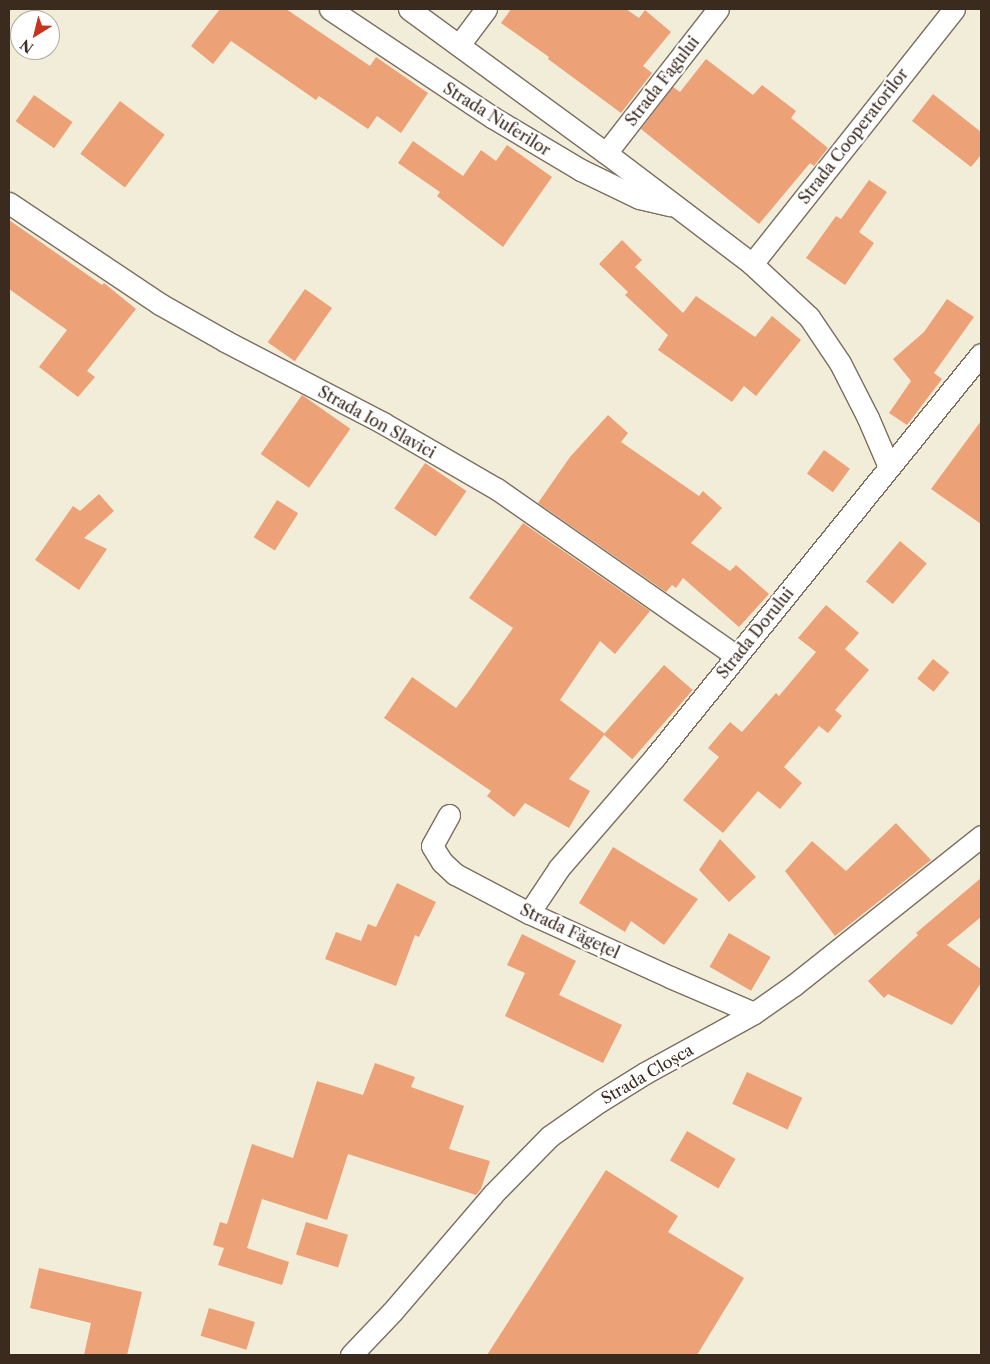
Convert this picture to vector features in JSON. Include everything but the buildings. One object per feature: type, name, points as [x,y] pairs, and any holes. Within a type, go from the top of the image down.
[{"type":"street","name":"Strada Nuferilor","points":[[330,9],[492,117],[581,170],[639,198],[675,205]]},
{"type":"street","name":"Strada Nuferilor","points":[[409,9],[606,153],[752,264],[809,317],[840,363],[868,418],[889,467]]},
{"type":"street","points":[[459,45],[486,9]]},
{"type":"street","name":"Strada Fagului","points":[[606,153],[718,9]]},
{"type":"street","name":"Strada Cooperatorilor","points":[[752,264],[954,9]]},
{"type":"street","name":"Strada Ion Slavici","points":[[9,203],[160,304],[225,341],[383,423],[497,488],[736,656]]},
{"type":"street","name":"Strada Dorului","points":[[529,913],[559,868],[655,757],[981,354]]},
{"type":"street","name":"Strada Făgețel","points":[[449,814],[432,846],[442,862],[455,874],[479,889],[529,913],[754,1013]]},
{"type":"street","name":"Strada Cloșca","points":[[351,1355],[392,1312],[493,1194],[550,1136],[600,1101],[645,1073],[754,1013],[794,985],[981,836]]}]
